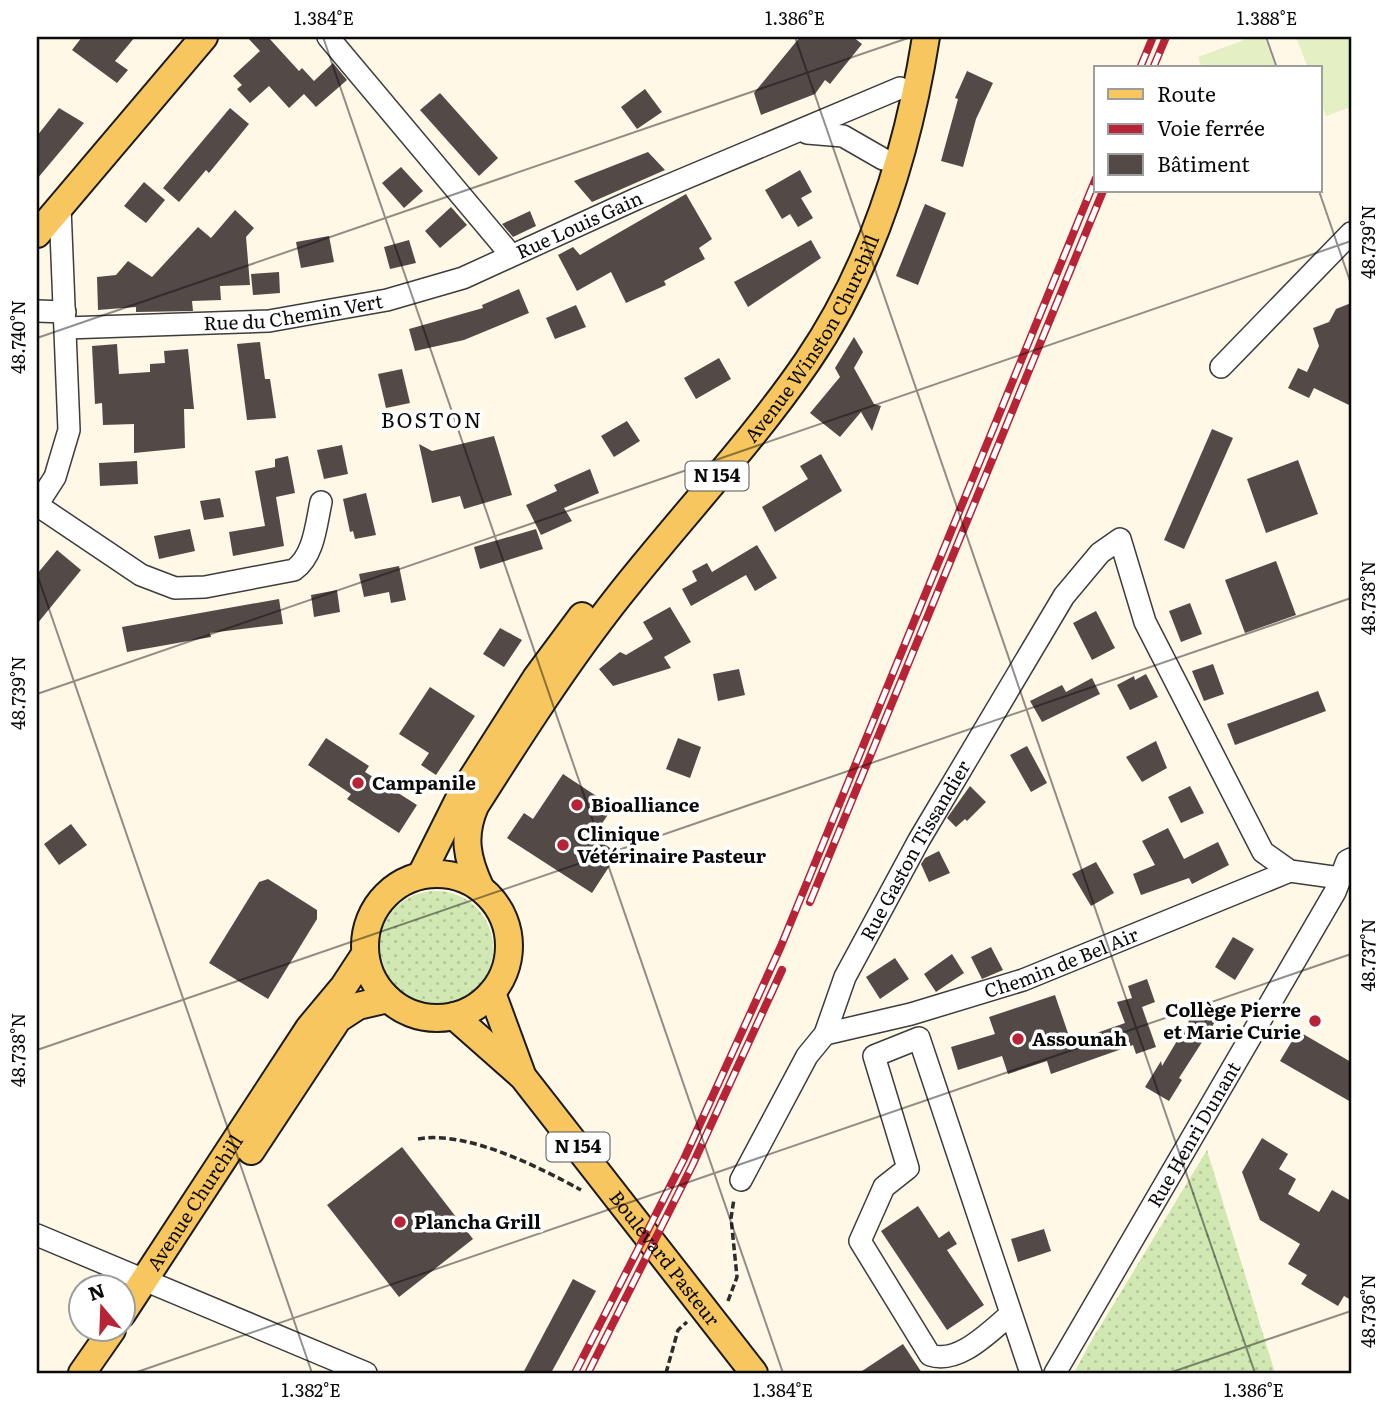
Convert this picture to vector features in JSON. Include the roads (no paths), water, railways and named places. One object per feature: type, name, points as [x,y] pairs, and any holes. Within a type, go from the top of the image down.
[{"type":"main road","points":[[37,234],[204,37]]},
{"type":"main road","name":"Avenue Winston Churchill","points":[[421,875],[460,797],[550,658],[772,387],[800,347],[851,250],[883,159],[910,37]]},
{"type":"main road","name":"Avenue Winston Churchill","points":[[480,887],[469,862],[466,836],[468,823],[482,795],[598,623],[758,426],[807,361],[833,319],[856,274],[897,168],[912,113],[926,37]]},
{"type":"main road","points":[[421,875],[452,875],[480,887],[502,914],[509,937],[507,961],[492,993],[475,1007],[454,1016],[419,1016],[388,999],[372,979],[365,954],[367,928],[378,904],[397,886],[421,875]]},
{"type":"main road","name":"Avenue Churchill","points":[[146,1279],[191,1204],[245,1129],[309,1028],[344,986],[365,954]]},
{"type":"main road","name":"N 154","points":[[492,993],[523,1076]]},
{"type":"main road","name":"Avenue Churchill","points":[[146,1279],[232,1178],[338,1019],[358,1006],[388,999]]},
{"type":"main road","name":"N 154","points":[[454,1016],[523,1076]]},
{"type":"main road","name":"Boulevard Pasteur","points":[[523,1076],[754,1373]]},
{"type":"main road","points":[[136,1294],[146,1279]]},
{"type":"main road","points":[[82,1373],[102,1344]]},
{"type":"street","name":"Rue Louis Gain","points":[[328,37],[511,255],[900,88]]},
{"type":"street","name":"Rue Louis Gain","points":[[794,134],[814,132],[843,136],[883,159]]},
{"type":"street","points":[[60,207],[69,430],[55,477],[37,505],[141,575],[163,585],[186,589],[294,570],[303,561],[313,541],[321,502]]},
{"type":"street","points":[[1221,367],[1351,233]]},
{"type":"street","name":"Rue du Chemin Vert","points":[[37,311],[66,320],[269,321],[387,300],[463,278],[511,255]]},
{"type":"street","name":"Rue Gaston Tissandier","points":[[741,1180],[807,1056],[825,1034],[845,977],[919,840],[1064,596],[1100,553],[1121,539],[1145,622],[1249,830],[1263,852],[1290,871]]},
{"type":"street","name":"Rue Henri Dunant","points":[[1055,1373],[1340,878],[1347,860],[1351,859]]},
{"type":"street","points":[[1290,871],[1340,878]]},
{"type":"street","name":"Chemin de Bel Air","points":[[825,1034],[911,1014],[1023,980],[1290,871]]},
{"type":"street","points":[[1011,1314],[961,1353],[940,1359],[930,1356],[860,1241],[884,1187],[908,1168],[874,1056],[919,1038],[1031,1373]]},
{"type":"street","points":[[37,1235],[366,1373]]},
{"type":"railway","points":[[1141,66],[1153,37]]},
{"type":"railway","points":[[1154,66],[1166,37]]},
{"type":"railway","points":[[575,1373],[684,1159],[781,946],[1094,183]]},
{"type":"railway","points":[[810,902],[1103,192]]},
{"type":"railway","points":[[588,1373],[692,1166],[782,970]]},
{"type":"place","name":"Campanile","points":[[358,783]]},
{"type":"place","name":"Bioalliance","points":[[577,805]]},
{"type":"place","name":"Clinique Vétérinaire Pasteur","points":[[563,845]]},
{"type":"place","name":"Collège Pierre et Marie Curie","points":[[1315,1021]]},
{"type":"place","name":"Assounah","points":[[1018,1039]]},
{"type":"place","name":"Plancha Grill","points":[[400,1222]]},
{"type":"district","name":"BOSTON","points":[[432,421]]}]
